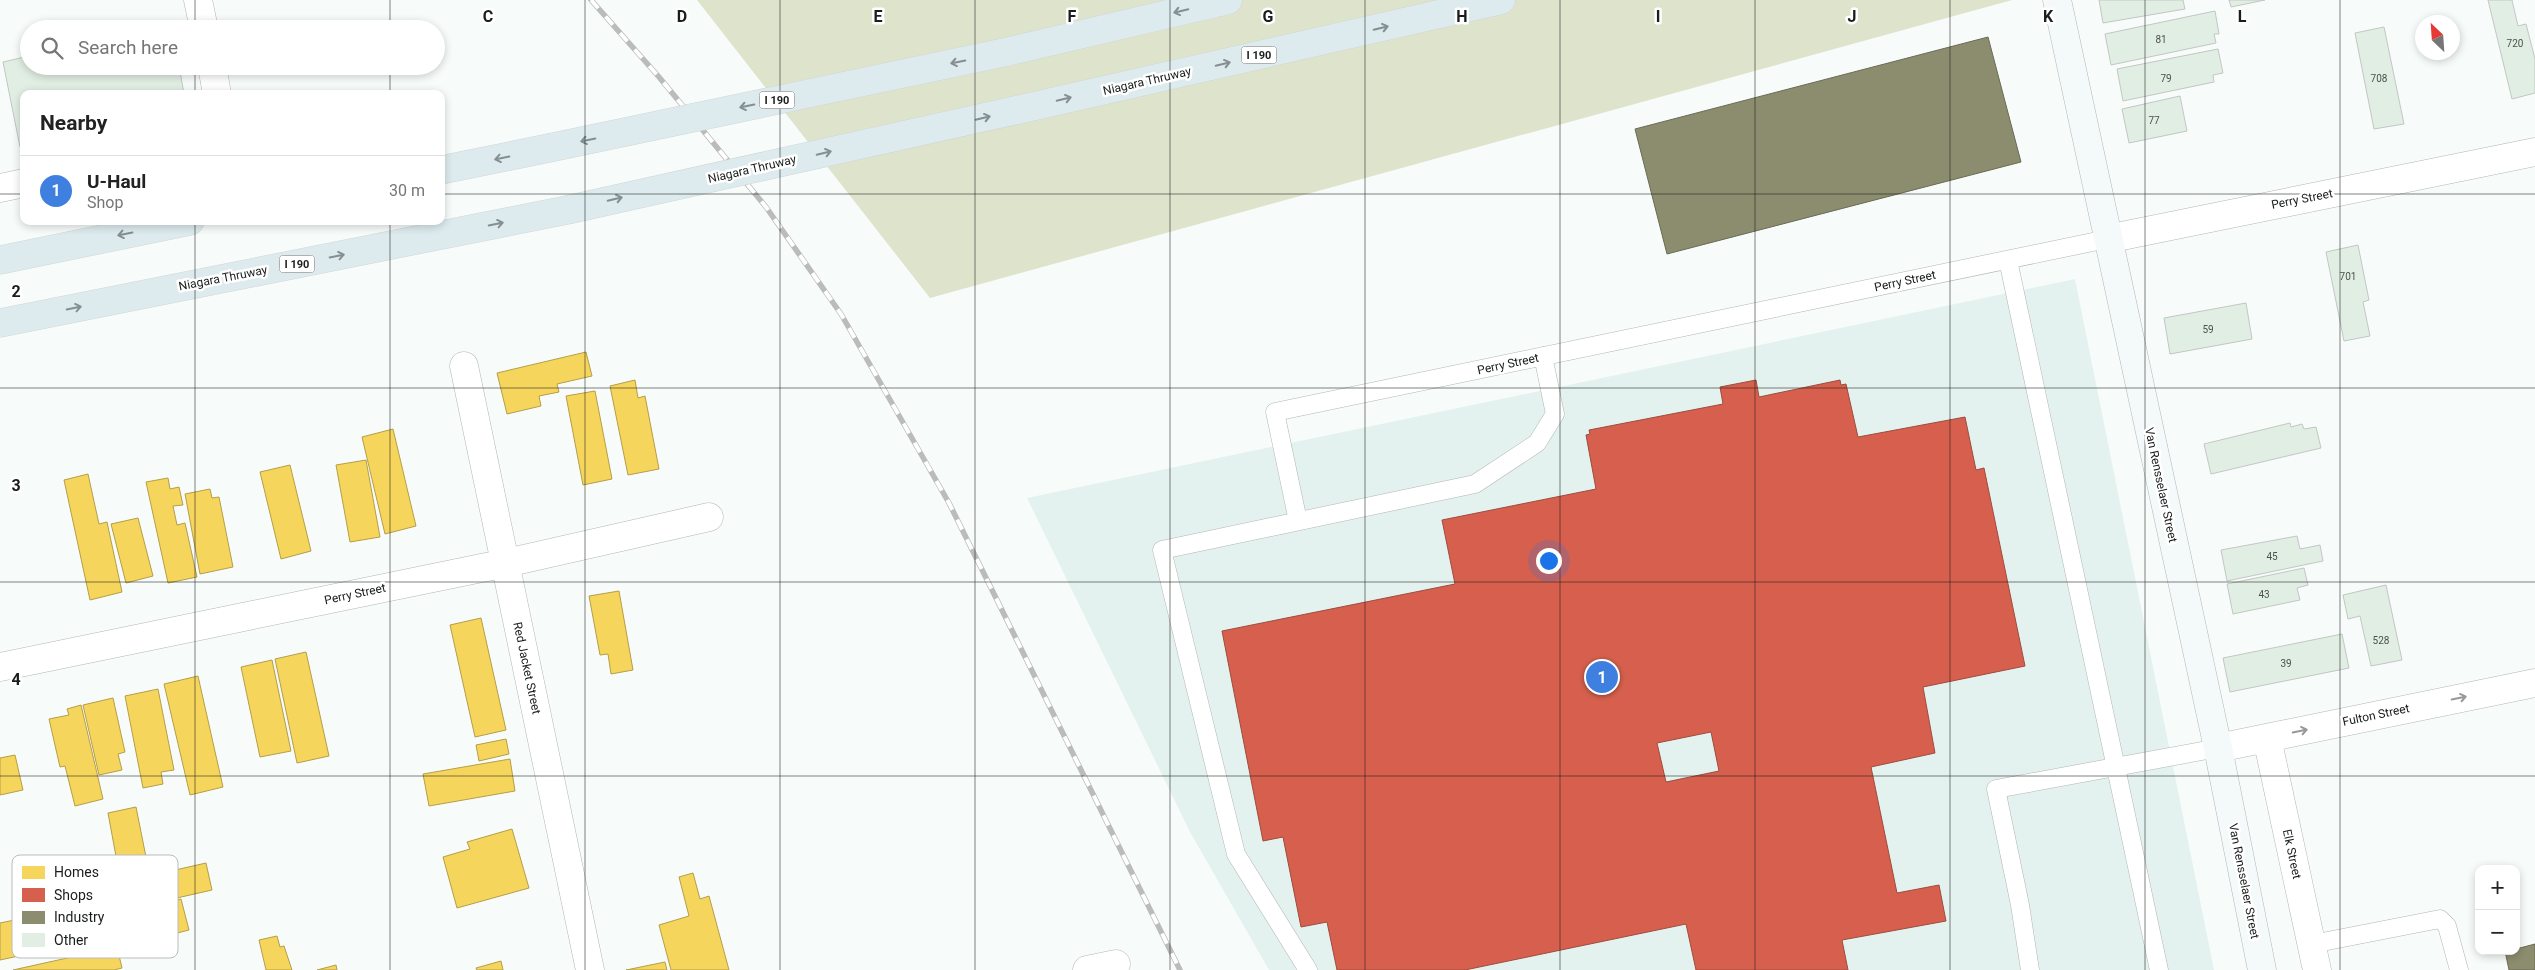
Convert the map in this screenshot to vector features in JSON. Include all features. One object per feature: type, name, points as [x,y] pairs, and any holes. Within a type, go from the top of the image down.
[{"type":"highway","name":"I 190","points":[[445,169],[1006,52],[1228,0]]},
{"type":"highway","name":"Niagara Thruway","points":[[0,323],[567,210],[1501,0]]},
{"type":"highway","points":[[7,258],[170,225]]},
{"type":"street","points":[[198,0],[202,20]]},
{"type":"street","name":"Van Rensselaer Street","points":[[2057,0],[2218,748],[2262,970]]},
{"type":"street","points":[[214,75],[216,90]]},
{"type":"street","name":"Perry Street","points":[[2107,239],[2535,152]]},
{"type":"street","points":[[0,188],[20,184]]},
{"type":"street","name":"Red Jacket Street","points":[[464,366],[590,970]]},
{"type":"street","name":"Perry Street","points":[[0,668],[506,563],[709,518]]},
{"type":"street","name":"Fulton Street","points":[[2218,748],[2535,683]]},
{"type":"street","name":"Elk Street","points":[[2268,738],[2314,957]]},
{"type":"street","points":[[1087,970],[1116,964]]},
{"type":"lane","name":"Perry Street","points":[[1298,521],[1275,412],[2107,239]]},
{"type":"lane","points":[[2008,260],[2114,767],[2159,970]]},
{"type":"lane","points":[[1308,970],[1236,854],[1162,550],[1475,484],[1537,443],[1555,414],[1543,356]]},
{"type":"lane","points":[[2030,970],[2020,905],[1996,789],[2218,748]]},
{"type":"lane","points":[[2314,957],[2440,919],[2447,926],[2459,970]]},
{"type":"shaded area","points":[[2075,279],[2214,970],[1269,970],[1190,832],[1027,498]]},
{"type":"green space","points":[[697,0],[2012,0],[930,298]]},
{"type":"building: Homes","points":[[586,352],[592,376],[557,384],[559,392],[539,396],[541,406],[507,414],[497,373]]},
{"type":"building: Homes","points":[[635,380],[638,398],[645,396],[659,469],[628,475],[610,386]]},
{"type":"building: Homes","points":[[595,391],[612,479],[583,485],[566,396]]},
{"type":"building: Homes","points":[[393,429],[416,526],[385,534],[362,437]]},
{"type":"building: Homes","points":[[366,460],[380,537],[350,542],[336,465]]},
{"type":"building: Homes","points":[[290,465],[311,551],[281,559],[260,472]]},
{"type":"building: Homes","points":[[88,474],[99,524],[107,522],[122,592],[90,600],[64,480]]},
{"type":"building: Homes","points":[[168,478],[170,489],[179,487],[183,505],[173,506],[177,525],[185,523],[197,577],[168,583],[146,482]]},
{"type":"building: Homes","points":[[210,489],[212,498],[219,497],[233,567],[200,574],[185,494]]},
{"type":"building: Homes","points":[[138,518],[153,576],[126,583],[111,524]]},
{"type":"building: Homes","points":[[619,591],[633,670],[611,674],[608,654],[600,655],[589,596]]},
{"type":"building: Homes","points":[[481,618],[506,730],[475,737],[450,625]]},
{"type":"building: Homes","points":[[306,652],[329,756],[297,763],[275,659]]},
{"type":"building: Homes","points":[[272,660],[291,751],[260,757],[241,667]]},
{"type":"building: Homes","points":[[198,676],[223,787],[190,795],[164,684]]},
{"type":"building: Homes","points":[[158,689],[174,770],[161,772],[163,784],[143,788],[125,696]]},
{"type":"building: Homes","points":[[113,698],[125,752],[118,754],[122,770],[99,775],[83,705]]},
{"type":"building: Homes","points":[[81,705],[103,799],[75,806],[65,766],[60,767],[49,719],[69,715],[67,709]]},
{"type":"building: Homes","points":[[506,739],[509,754],[479,761],[476,745]]},
{"type":"building: Homes","points":[[15,755],[23,790],[0,795],[0,758]]},
{"type":"building: Homes","points":[[510,759],[515,791],[429,806],[423,774]]},
{"type":"building: Homes","points":[[136,807],[146,855],[116,855],[108,813]]},
{"type":"building: Homes","points":[[512,829],[529,888],[457,908],[443,857],[470,849],[467,842]]},
{"type":"building: Homes","points":[[206,863],[212,890],[178,898],[178,869]]},
{"type":"building: Homes","points":[[693,873],[700,899],[709,896],[729,970],[671,970],[659,925],[689,916],[679,877]]},
{"type":"building: Homes","points":[[181,899],[189,930],[178,933],[178,900]]},
{"type":"building: Homes","points":[[12,921],[12,957],[0,960],[0,923]]},
{"type":"building: Homes","points":[[277,936],[280,947],[284,946],[292,970],[266,970],[259,940]]},
{"type":"building: Homes","points":[[67,958],[120,958],[122,968],[114,970],[13,970]]},
{"type":"building: Homes","points":[[501,961],[503,970],[477,970],[476,968]]},
{"type":"building: Homes","points":[[665,962],[667,970],[626,970]]},
{"type":"building: Homes","points":[[336,965],[337,970],[317,970]]},
{"type":"building: Shops","points":[[1756,380],[1759,397],[1840,380],[1841,385],[1846,384],[1858,437],[1965,417],[1976,470],[1984,468],[2025,666],[1923,687],[1935,753],[1871,767],[1897,893],[1939,885],[1946,921],[1842,940],[1848,970],[1696,970],[1686,924],[1465,970],[1337,970],[1327,922],[1301,927],[1283,837],[1263,841],[1222,631],[1455,584],[1442,520],[1596,489],[1586,435],[1590,434],[1589,430],[1723,404],[1720,387]],"holes":[[[1711,732],[1719,771],[1666,782],[1657,743]]]},
{"type":"building: Industry","points":[[1988,37],[2021,162],[1667,254],[1635,129]]},
{"type":"building: Industry","points":[[2535,944],[2535,970],[2509,970],[2506,955],[2520,955],[2520,948]]},
{"type":"building: Other","points":[[2099,0],[2183,0],[2185,9],[2103,23]]},
{"type":"building: Other","points":[[2229,0],[2265,0],[2231,7]]},
{"type":"building: Other","points":[[2488,0],[2512,0],[2518,26],[2526,24],[2535,59],[2535,93],[2512,99]]},
{"type":"building: Other","points":[[2215,11],[2219,34],[2214,34],[2216,43],[2111,65],[2105,34]]},
{"type":"building: Other","points":[[2384,27],[2404,124],[2374,129],[2355,33]]},
{"type":"building: Other","points":[[2218,49],[2223,73],[2213,75],[2214,82],[2123,101],[2117,69]]},
{"type":"building: Other","points":[[20,58],[20,75],[181,75],[183,90],[20,90],[20,147],[3,62]]},
{"type":"building: Other","points":[[2180,96],[2187,131],[2129,143],[2122,109]]},
{"type":"building: Other","points":[[2358,245],[2369,300],[2363,302],[2370,336],[2344,341],[2326,252]]},
{"type":"building: Other","points":[[2246,303],[2252,339],[2170,354],[2164,318]]},
{"type":"building: Other","points":[[2290,423],[2291,427],[2302,424],[2304,429],[2316,427],[2321,448],[2211,474],[2204,444]]},
{"type":"building: Other","points":[[2297,536],[2300,549],[2320,545],[2323,561],[2227,581],[2221,550]]},
{"type":"building: Other","points":[[2304,568],[2308,585],[2297,588],[2300,600],[2233,614],[2227,584]]},
{"type":"building: Other","points":[[2386,585],[2402,660],[2371,666],[2360,616],[2348,619],[2343,595]]},
{"type":"building: Other","points":[[2342,634],[2349,668],[2230,692],[2223,658]]},
{"type":"railway","points":[[591,0],[659,77],[766,207],[841,314],[949,503],[1180,970]]},
{"type":"place","name":"U-Haul","points":[[1602,677]]}]
